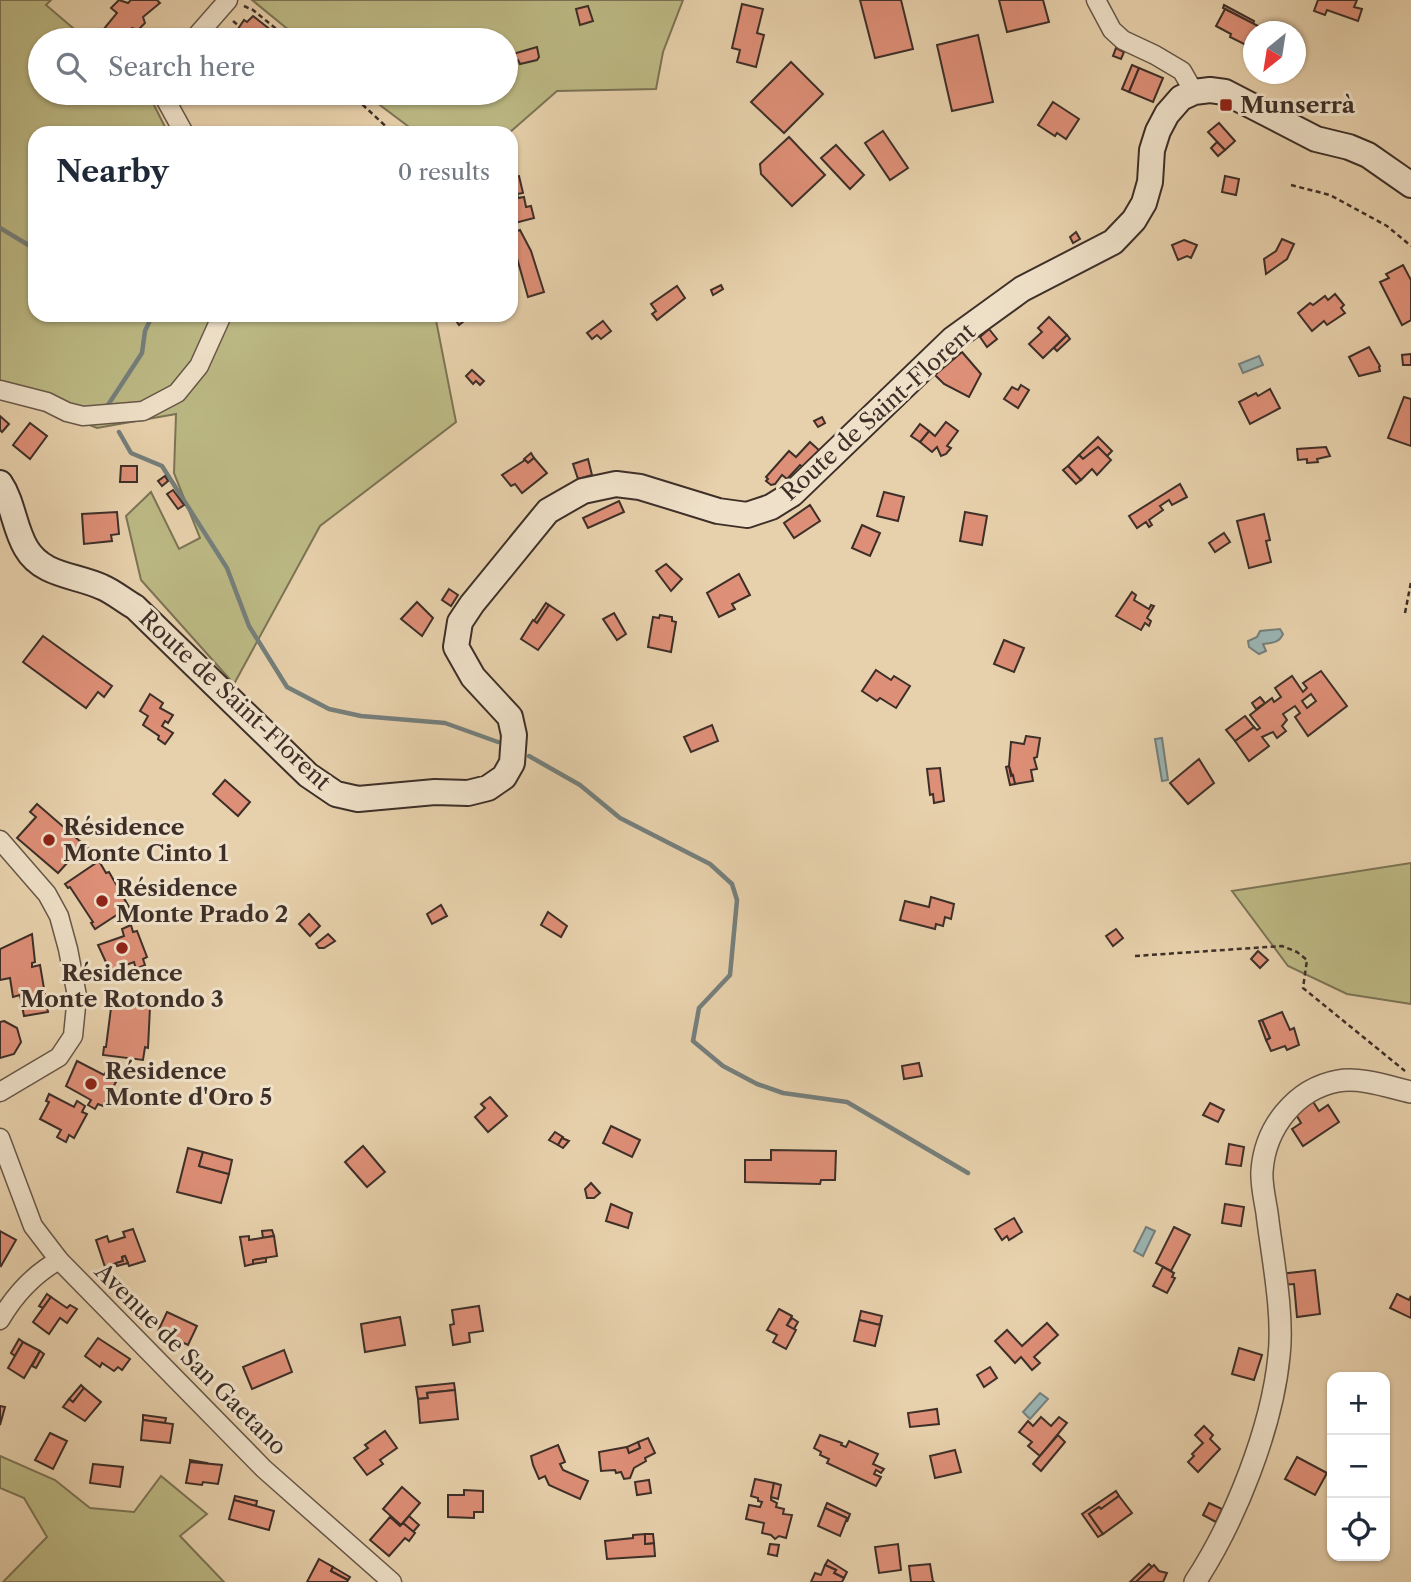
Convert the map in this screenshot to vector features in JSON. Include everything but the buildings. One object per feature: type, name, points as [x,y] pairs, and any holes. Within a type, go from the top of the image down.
[{"type":"main road","points":[[1194,92],[1225,92],[1316,139],[1349,146],[1368,155],[1411,185]]},
{"type":"main road","name":"Route de Saint-Florent","points":[[0,483],[6,492],[14,521],[27,550],[43,567],[103,587],[135,607],[308,775],[336,794],[358,799],[435,792],[468,793],[488,788],[504,778],[512,763],[514,735],[510,717],[473,677],[461,658],[456,646],[460,622],[548,510],[583,491],[617,484],[640,487],[718,510],[747,514],[771,507],[782,500],[800,486],[953,339],[1022,289],[1113,242],[1134,220],[1144,203],[1150,182],[1152,150],[1167,114],[1181,98],[1194,92]]},
{"type":"street","points":[[204,28],[228,0]]},
{"type":"street","points":[[1096,0],[1112,30],[1123,40],[1182,71],[1194,92]]},
{"type":"street","points":[[169,105],[180,126]]},
{"type":"street","points":[[0,390],[47,402],[83,416],[143,411],[177,393],[200,366],[219,322]]},
{"type":"street","points":[[0,840],[47,894],[59,916],[77,996],[74,1036],[59,1057],[0,1092]]},
{"type":"street","points":[[1195,1582],[1241,1491],[1268,1419],[1274,1392],[1280,1353],[1278,1305],[1262,1172],[1270,1138],[1287,1108],[1305,1093],[1339,1081],[1363,1082],[1411,1092]]},
{"type":"street","name":"Avenue de San Gaetano","points":[[0,1138],[33,1226],[59,1260],[264,1469],[393,1582]]},
{"type":"street","points":[[0,1320],[21,1291],[44,1268],[59,1260]]},
{"type":"path","points":[[228,0],[253,10],[275,28]]},
{"type":"path","points":[[363,105],[385,126]]},
{"type":"path","points":[[1291,185],[1330,195],[1387,226],[1411,246]]},
{"type":"path","points":[[1405,613],[1411,582]]},
{"type":"path","points":[[1135,956],[1282,946],[1297,952],[1307,960],[1303,988],[1411,1075]]},
{"type":"shaded area","points":[[0,0],[51,0],[46,5],[73,28],[28,28],[28,105],[154,105],[164,126],[28,126],[28,322],[436,322],[456,422],[320,526],[234,684],[141,580],[126,516],[151,492],[179,549],[200,538],[174,473],[176,414],[97,428],[44,407],[0,397]]},
{"type":"shaded area","points":[[252,0],[683,0],[663,52],[656,89],[557,91],[517,126],[408,126],[380,105],[518,105],[518,28],[286,28]]},
{"type":"shaded area","points":[[1411,863],[1411,1004],[1347,994],[1288,966],[1232,891]]},
{"type":"shaded area","points":[[0,1456],[55,1480],[90,1508],[134,1512],[161,1476],[207,1514],[180,1536],[224,1582],[3,1582],[47,1537],[24,1498],[0,1488]]},
{"type":"water","points":[[1259,356],[1263,365],[1243,373],[1239,364]]},
{"type":"water","points":[[1280,629],[1283,634],[1279,639],[1263,644],[1266,651],[1259,654],[1249,647],[1248,641],[1257,637],[1260,631]]},
{"type":"water","points":[[1162,738],[1168,780],[1162,781],[1155,739]]},
{"type":"water","points":[[1146,1227],[1155,1231],[1143,1256],[1134,1251]]},
{"type":"water","points":[[1040,1393],[1048,1399],[1030,1419],[1023,1412]]},
{"type":"waterway","points":[[0,228],[28,245]]},
{"type":"waterway","points":[[108,405],[142,353],[149,322]]},
{"type":"waterway","points":[[119,432],[131,453],[162,466],[227,568],[249,626],[287,687],[329,709],[361,716],[445,723],[498,742]]},
{"type":"waterway","points":[[529,756],[580,785],[620,818],[710,864],[732,884],[737,900],[730,975],[699,1008],[693,1041],[723,1066],[757,1084],[783,1093],[847,1102],[968,1173]]},
{"type":"place","name":"Munserrà","points":[[1226,105]]},
{"type":"place","name":"Résidence Monte Cinto 1","points":[[49,840]]},
{"type":"place","name":"Résidence Monte Prado 2","points":[[102,901]]},
{"type":"place","name":"Résidence Monte Rotondo 3","points":[[122,948]]},
{"type":"place","name":"Résidence Monte d'Oro 5","points":[[91,1084]]}]
